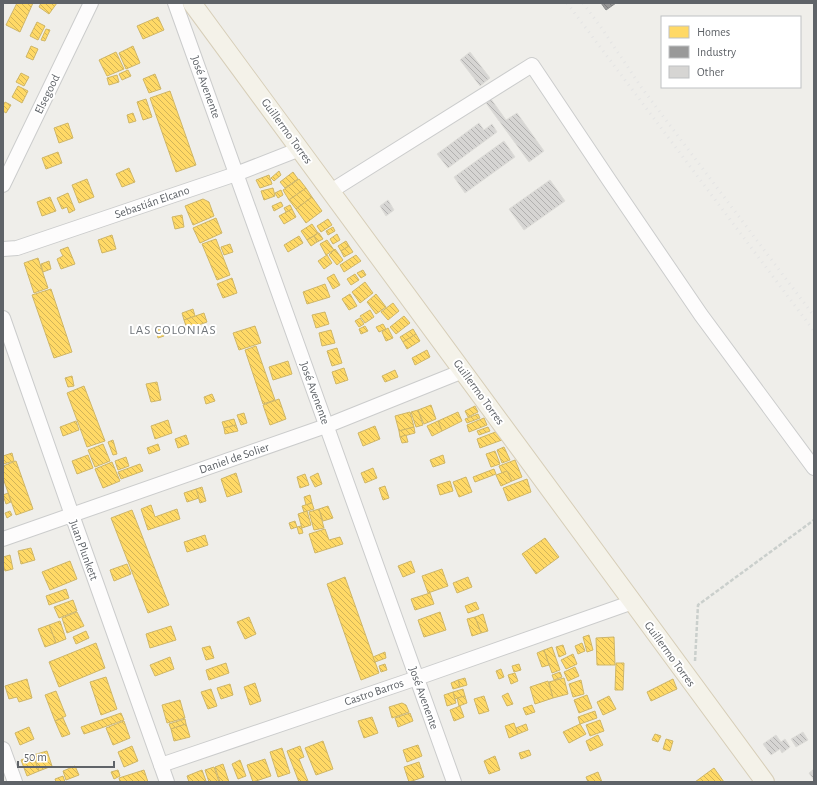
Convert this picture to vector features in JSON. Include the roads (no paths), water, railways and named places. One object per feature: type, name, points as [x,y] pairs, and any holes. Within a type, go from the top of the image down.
[{"type":"main road","name":"Guillermo Torres","points":[[192,3],[765,782]]},
{"type":"street","name":"Elsegood","points":[[3,185],[91,3]]},
{"type":"street","name":"José Avenente","points":[[175,3],[454,782]]},
{"type":"street","points":[[331,192],[532,65],[701,315],[814,468]]},
{"type":"street","name":"Sebastián Elcano","points":[[3,249],[17,248],[236,174],[300,149]]},
{"type":"street","name":"Juan Plunkett","points":[[3,318],[167,782]]},
{"type":"street","name":"Daniel de Solier","points":[[3,539],[326,426],[463,371]]},
{"type":"street","name":"Castro Barros","points":[[161,765],[633,602]]},
{"type":"street","points":[[3,750],[15,782]]},
{"type":"railway","points":[[567,3],[814,331]]},
{"type":"railway","points":[[583,3],[641,87],[814,316]]},
{"type":"district","name":"LAS COLONIAS","points":[[173,330]]}]
